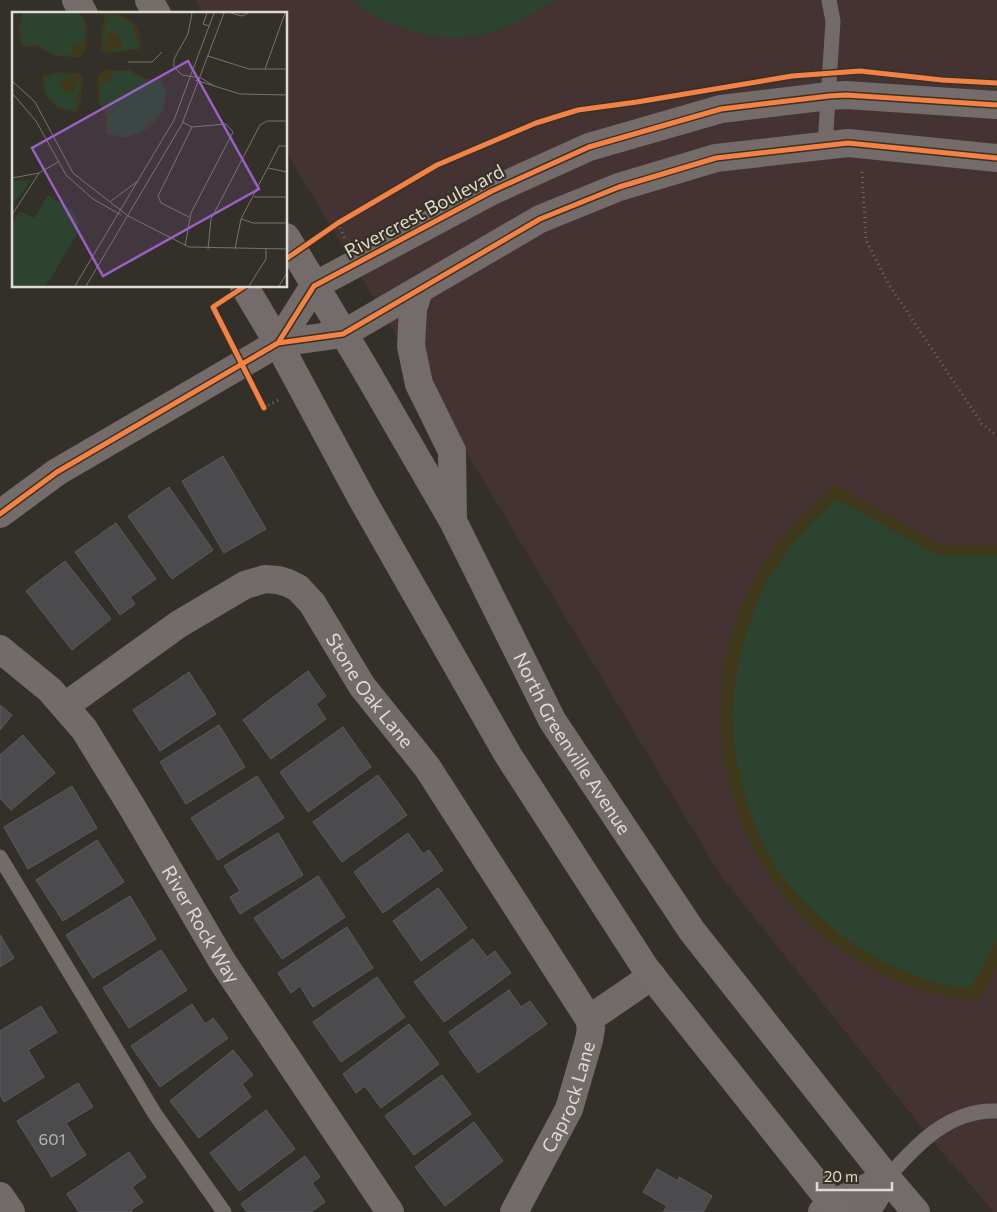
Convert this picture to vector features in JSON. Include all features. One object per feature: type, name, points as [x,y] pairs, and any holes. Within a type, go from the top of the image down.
[{"type":"main road","points":[[76,0],[83,12]]},
{"type":"main road","points":[[149,0],[156,12]]},
{"type":"main road","name":"Rivercrest Boulevard","points":[[278,343],[314,286],[492,191],[589,147],[720,109],[829,96],[846,95],[997,105]]},
{"type":"main road","name":"Rivercrest Boulevard","points":[[0,514],[57,472],[278,343],[343,334],[540,219],[619,186],[716,158],[848,143],[997,158]]},
{"type":"main road","name":"North Greenville Avenue","points":[[288,240],[453,521],[552,720],[692,931],[916,1212]]},
{"type":"main road","points":[[245,288],[278,343],[362,500],[508,755],[652,976],[831,1209]]},
{"type":"main road","points":[[419,290],[413,309],[411,346],[419,384],[452,451],[453,521]]},
{"type":"street","name":"Stone Oak Lane","points":[[65,706],[172,628],[245,584],[271,580],[288,583],[298,588],[312,603],[362,686],[426,767],[589,1019]]},
{"type":"street","name":"River Rock Way","points":[[0,649],[32,674],[65,706],[84,729],[118,783],[232,977],[390,1212]]},
{"type":"street","name":"Caprock Lane","points":[[514,1212],[569,1109],[589,1040],[591,1029],[589,1019],[652,976]]},
{"type":"street","points":[[831,1209],[887,1178]]},
{"type":"street","points":[[866,1212],[887,1178]]},
{"type":"street","points":[[0,1196],[11,1212]]},
{"type":"lane","points":[[825,145],[833,21],[829,0]]},
{"type":"lane","points":[[0,857],[155,1114],[224,1212]]},
{"type":"lane","points":[[887,1178],[908,1154],[945,1125],[975,1111],[997,1111]]},
{"type":"path","points":[[862,172],[866,240],[888,284],[982,424],[997,435]]},
{"type":"path","points":[[331,229],[347,219]]},
{"type":"path","points":[[261,402],[264,408],[301,386]]},
{"type":"shaded area","points":[[195,0],[997,0],[997,1212],[994,1212],[936,1145],[721,876],[288,155],[288,12],[202,12]]},
{"type":"green space","points":[[352,0],[555,0],[504,28],[486,34],[451,38],[415,32],[398,26],[381,19]]},
{"type":"green space","points":[[836,484],[941,545],[997,545],[997,966],[978,1002],[928,991],[891,979],[828,941],[786,899],[753,850],[732,795],[721,737],[722,678],[736,620],[762,565],[778,542],[815,502]]},
{"type":"sand","points":[[836,484],[941,545],[997,545],[997,556],[937,555],[837,499],[806,529],[778,564],[761,594],[748,628],[736,678],[733,703],[733,728],[740,777],[756,827],[776,868],[810,908],[848,940],[880,960],[915,976],[952,986],[970,988],[997,941],[997,966],[978,1002],[903,984],[880,974],[828,941],[786,899],[754,850],[732,795],[722,737],[723,678],[736,620],[762,565],[778,542],[815,502]]},
{"type":"building","points":[[223,456],[266,529],[224,553],[182,481]]},
{"type":"building","points":[[169,487],[213,550],[172,579],[128,516]]},
{"type":"building","points":[[116,523],[156,579],[130,597],[135,604],[120,615],[75,552]]},
{"type":"building","points":[[65,561],[111,619],[72,650],[26,591]]},
{"type":"building","points":[[308,671],[326,696],[316,704],[326,719],[271,759],[243,720]]},
{"type":"building","points":[[189,672],[216,714],[160,751],[133,710]]},
{"type":"building","points":[[0,705],[12,715],[0,730]]},
{"type":"building","points":[[219,725],[245,767],[186,804],[160,762]]},
{"type":"building","points":[[343,727],[371,767],[308,812],[280,772]]},
{"type":"building","points":[[23,735],[55,773],[11,810],[0,798],[0,755]]},
{"type":"building","points":[[378,775],[407,815],[342,862],[313,822]]},
{"type":"building","points":[[257,776],[284,818],[218,860],[191,818]]},
{"type":"building","points":[[72,786],[97,828],[28,869],[4,827]]},
{"type":"building","points":[[278,833],[303,875],[240,914],[230,897],[240,891],[224,866]]},
{"type":"building","points":[[408,833],[423,854],[429,850],[443,870],[383,913],[354,872]]},
{"type":"building","points":[[97,840],[124,882],[63,921],[36,880]]},
{"type":"building","points":[[318,876],[345,917],[282,959],[254,918]]},
{"type":"building","points":[[438,888],[467,928],[421,961],[393,921]]},
{"type":"building","points":[[130,896],[156,939],[93,978],[66,935]]},
{"type":"building","points":[[347,927],[373,968],[313,1007],[300,986],[291,993],[278,973]]},
{"type":"building","points":[[0,935],[14,958],[0,967]]},
{"type":"building","points":[[473,939],[487,957],[495,951],[511,973],[444,1022],[414,982]]},
{"type":"building","points":[[161,950],[187,990],[129,1028],[103,988]]},
{"type":"building","points":[[377,977],[405,1017],[341,1062],[313,1022]]},
{"type":"building","points":[[509,990],[521,1007],[530,1001],[547,1024],[478,1073],[449,1032]]},
{"type":"building","points":[[192,1004],[205,1024],[213,1018],[228,1038],[160,1087],[131,1046]]},
{"type":"building","points":[[41,1006],[57,1032],[28,1050],[44,1077],[4,1102],[0,1095],[0,1031]]},
{"type":"building","points":[[409,1024],[439,1064],[381,1108],[365,1086],[356,1093],[343,1074]]},
{"type":"building","points":[[233,1050],[253,1075],[242,1084],[251,1097],[199,1138],[170,1101]]},
{"type":"building","points":[[442,1075],[471,1114],[414,1155],[385,1116]]},
{"type":"building","points":[[78,1083],[93,1107],[66,1123],[86,1155],[52,1177],[17,1121]]},
{"type":"building","points":[[266,1110],[295,1149],[239,1191],[210,1153]]},
{"type":"building","points":[[474,1122],[503,1161],[445,1206],[415,1167]]},
{"type":"building","points":[[129,1152],[146,1177],[132,1187],[143,1202],[131,1210],[132,1212],[79,1212],[67,1194]]},
{"type":"building","points":[[305,1156],[320,1177],[312,1183],[325,1202],[311,1212],[247,1212],[241,1204]]},
{"type":"building","points":[[657,1169],[678,1181],[679,1177],[712,1196],[703,1212],[663,1212],[667,1206],[643,1192]]},
{"type":"cycle path","points":[[288,258],[338,223],[437,165],[536,123],[578,110],[792,76],[860,71],[942,80],[997,83]]},
{"type":"cycle path","points":[[278,343],[314,286],[492,191],[589,147],[721,109],[829,96],[846,95],[997,105]]},
{"type":"cycle path","points":[[0,514],[57,472],[278,343],[343,334],[540,219],[619,187],[716,158],[848,143],[997,158]]},
{"type":"cycle path","points":[[242,288],[213,307],[264,408]]}]
